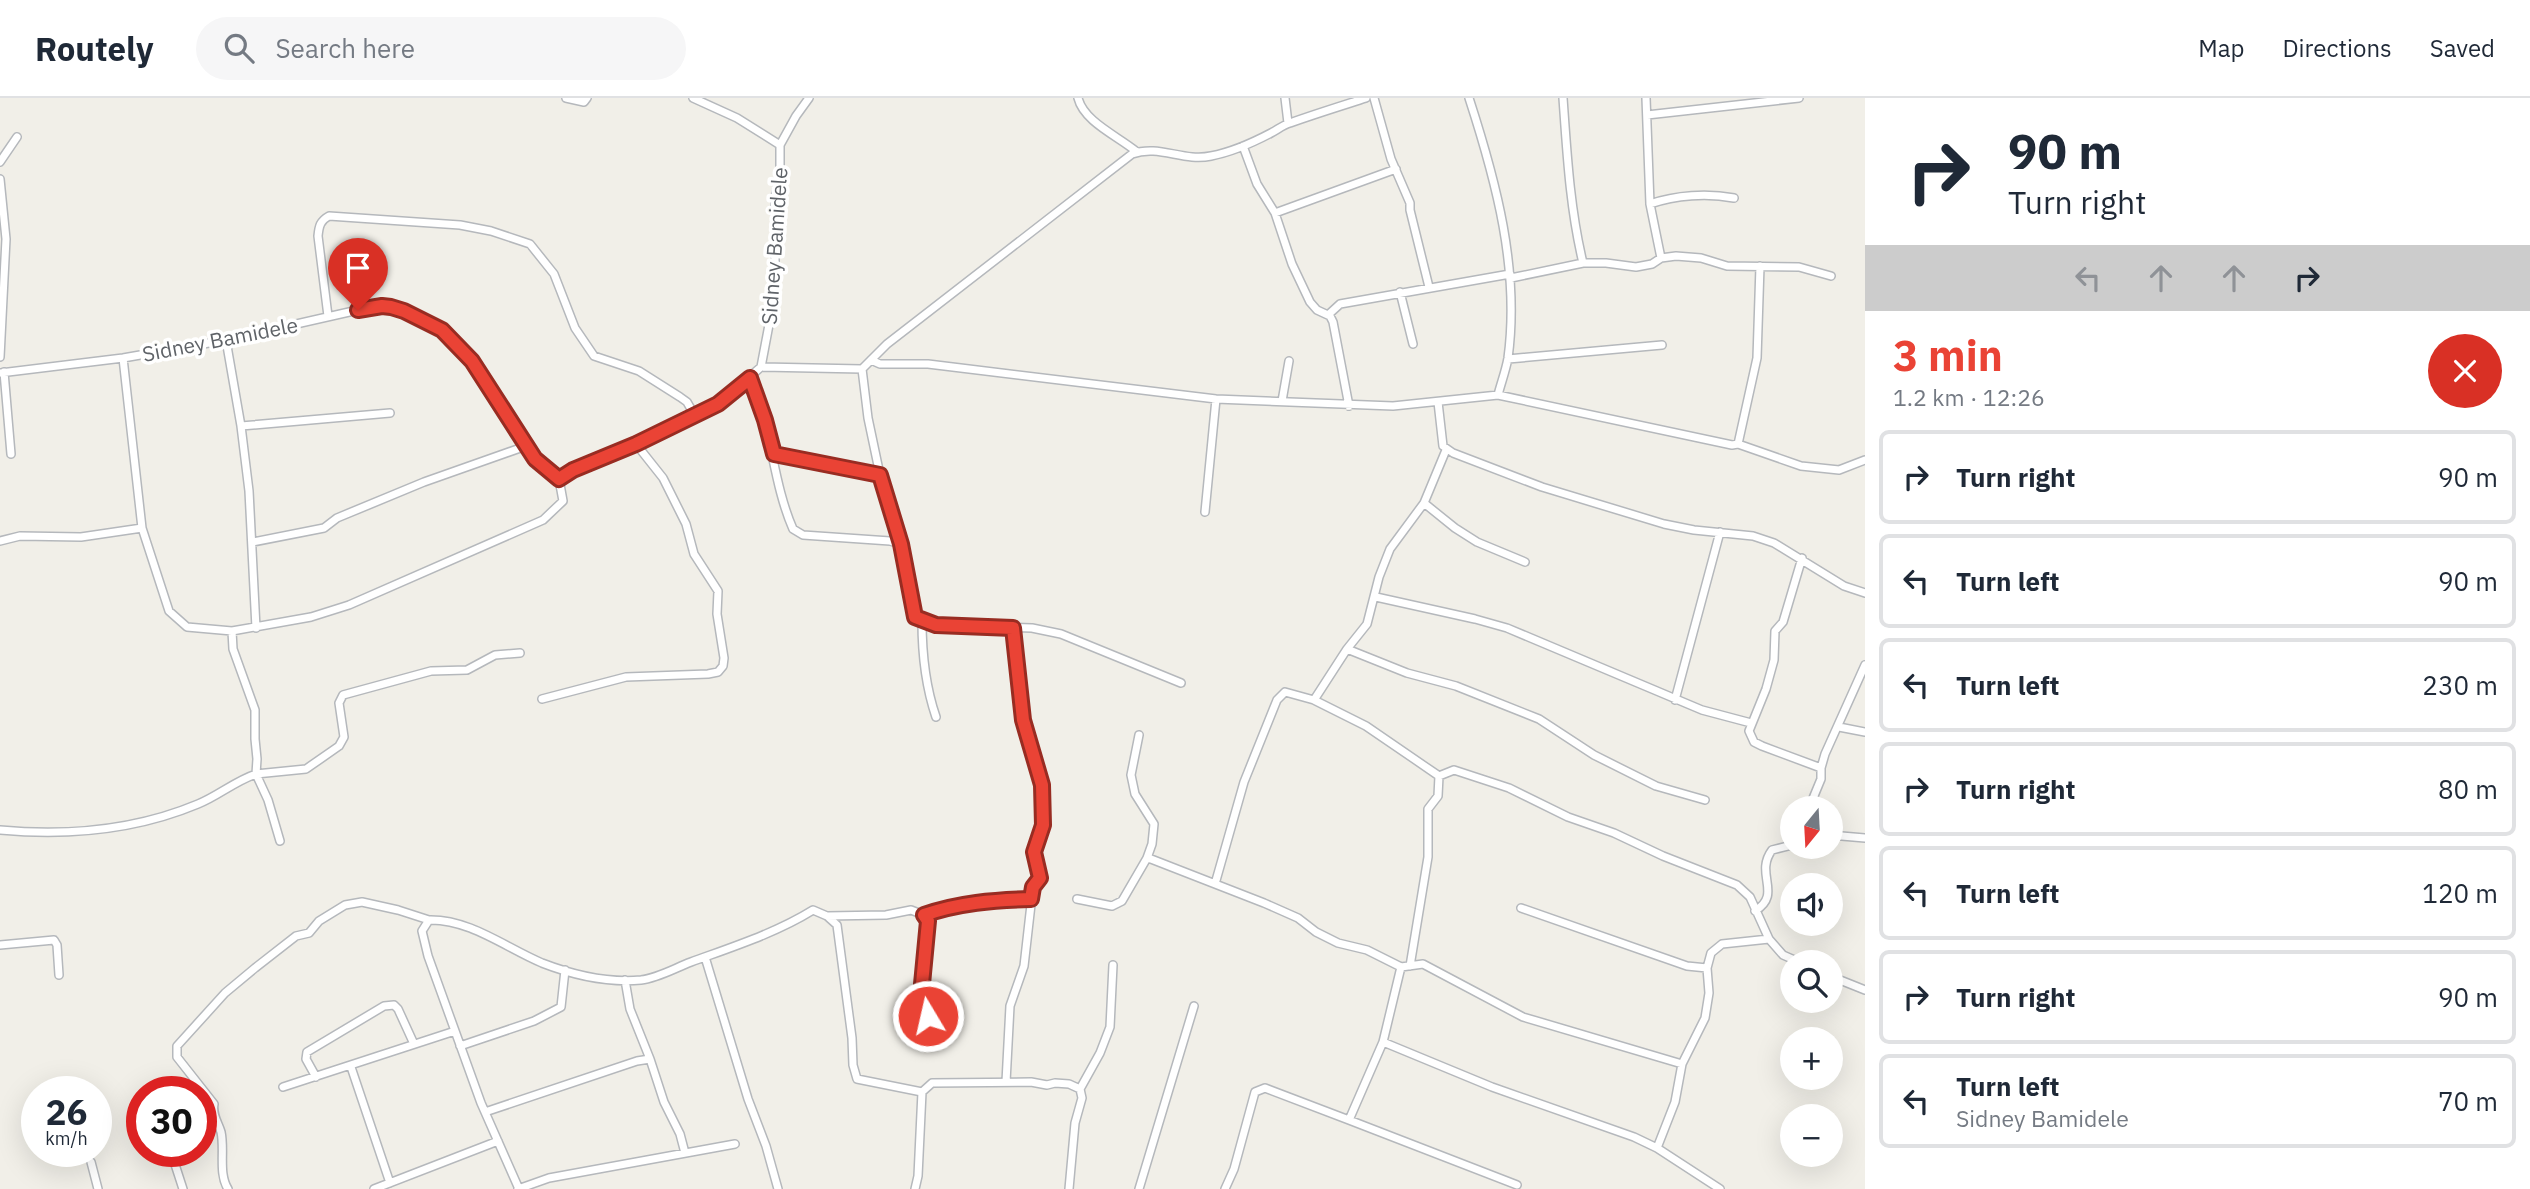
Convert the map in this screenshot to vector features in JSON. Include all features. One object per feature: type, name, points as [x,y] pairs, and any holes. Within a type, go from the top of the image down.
[{"type":"street","points":[[566,98],[584,102],[587,98]]},
{"type":"street","name":"Sidney Bamidele","points":[[693,98],[737,118],[780,145],[780,172],[775,198],[775,293],[761,368]]},
{"type":"street","points":[[780,145],[809,98]]},
{"type":"street","points":[[1078,98],[1091,121],[1117,135],[1137,152]]},
{"type":"street","points":[[1285,98],[1288,123]]},
{"type":"street","points":[[1374,98],[1391,159],[1410,203],[1429,287]]},
{"type":"street","points":[[1469,98],[1499,202],[1511,276],[1508,359],[1498,395]]},
{"type":"street","points":[[1563,98],[1567,165],[1576,234],[1583,263]]},
{"type":"street","points":[[1646,98],[1650,204],[1661,258]]},
{"type":"street","points":[[1647,115],[1799,98]]},
{"type":"street","points":[[123,358],[142,528],[169,611],[187,627],[232,632],[311,617],[349,605],[532,526],[554,511],[563,501],[559,479],[573,470],[636,444],[718,404],[761,368],[862,369],[887,344],[958,287],[1137,152],[1156,150],[1203,158],[1243,146],[1288,123],[1361,99]]},
{"type":"street","points":[[0,162],[17,136]]},
{"type":"street","points":[[1243,146],[1256,184],[1275,213],[1292,264],[1310,302],[1333,322],[1349,406]]},
{"type":"street","points":[[1275,213],[1396,170]]},
{"type":"street","points":[[0,179],[6,239],[0,356]]},
{"type":"street","points":[[1650,204],[1667,198],[1718,195],[1734,198]]},
{"type":"street","points":[[328,316],[318,226],[329,216],[460,225],[511,236],[530,244],[554,274],[575,328],[594,356],[639,371],[687,402],[695,416]]},
{"type":"street","points":[[1328,315],[1340,303],[1583,263],[1606,262],[1636,267],[1676,256],[1701,258],[1727,266],[1799,267],[1831,276]]},
{"type":"street","points":[[1738,444],[1757,358],[1760,267]]},
{"type":"street","points":[[1400,292],[1413,344]]},
{"type":"street","name":"Sidney Bamidele","points":[[2,372],[123,358],[226,340],[382,306],[404,311],[442,330],[472,361],[535,459],[559,479]]},
{"type":"street","points":[[226,340],[241,426],[253,542],[256,628]]},
{"type":"street","points":[[1508,359],[1662,345]]},
{"type":"street","points":[[871,359],[880,364],[928,365],[1216,398],[1325,402],[1349,406],[1393,406],[1498,395],[1732,445],[1738,444],[1801,466],[1839,470],[1865,460]]},
{"type":"street","points":[[1282,401],[1289,361]]},
{"type":"street","points":[[862,369],[868,418],[880,475],[901,544],[915,617],[936,625],[1032,628],[1068,636],[1181,683]]},
{"type":"street","points":[[2,372],[10,454]]},
{"type":"street","points":[[750,378],[765,420],[793,529],[799,534],[901,544]]},
{"type":"street","points":[[1205,512],[1216,398]]},
{"type":"street","points":[[1438,402],[1443,446],[1446,450],[1542,487],[1664,524],[1754,536],[1802,558],[1844,586],[1865,593]]},
{"type":"street","points":[[241,426],[390,413]]},
{"type":"street","points":[[542,699],[626,677],[708,674],[718,672],[723,666],[717,614],[718,591],[707,571],[700,565],[685,524],[663,478],[636,444]]},
{"type":"street","points":[[253,542],[324,528],[337,518],[424,482],[526,446]]},
{"type":"street","points":[[1314,700],[1347,649],[1367,624],[1379,577],[1390,549],[1424,503],[1446,450]]},
{"type":"street","points":[[774,454],[880,475]]},
{"type":"street","points":[[1424,503],[1477,542],[1525,562]]},
{"type":"street","points":[[0,541],[20,536],[82,537],[142,528]]},
{"type":"street","points":[[890,541],[898,532]]},
{"type":"street","points":[[1675,700],[1720,532]]},
{"type":"street","points":[[1802,558],[1783,622],[1775,631],[1774,660],[1749,731],[1754,742],[1821,768]]},
{"type":"street","points":[[1376,597],[1507,628],[1675,700],[1751,723]]},
{"type":"street","points":[[922,621],[925,680],[936,717]]},
{"type":"street","points":[[1006,1082],[1010,1006],[1024,966],[1033,887],[1040,878],[1034,852],[1043,825],[1042,785],[1023,720],[1013,628]]},
{"type":"street","points":[[232,632],[233,649],[256,710],[256,774],[268,800],[280,841]]},
{"type":"street","points":[[1347,649],[1407,673],[1456,686],[1539,719],[1594,755],[1656,786],[1705,800]]},
{"type":"street","points":[[0,830],[67,833],[144,821],[201,803],[256,774],[306,769],[339,746],[343,739],[340,703],[344,695],[424,672],[467,670],[495,655],[520,653]]},
{"type":"street","points":[[1814,796],[1821,779],[1825,754],[1865,665]]},
{"type":"street","points":[[1215,884],[1244,782],[1278,700],[1285,692],[1314,700],[1366,726],[1439,776]]},
{"type":"street","points":[[1839,727],[1865,732]]},
{"type":"street","points":[[1077,900],[1112,906],[1122,901],[1147,859],[1154,824],[1135,794],[1131,775],[1139,735]]},
{"type":"street","points":[[1439,776],[1454,770],[1509,788],[1568,817],[1737,884],[1751,897],[1769,939],[1780,952]]},
{"type":"street","points":[[1410,966],[1427,857],[1428,809],[1438,796],[1439,776]]},
{"type":"street","points":[[1843,836],[1865,838]]},
{"type":"street","points":[[1755,911],[1766,904],[1769,897],[1766,858],[1772,850],[1780,848]]},
{"type":"street","points":[[1147,859],[1298,918],[1316,932],[1338,943],[1367,950],[1401,968],[1423,964],[1523,1017],[1682,1064]]},
{"type":"street","points":[[924,915],[947,907],[996,900],[1031,899]]},
{"type":"street","points":[[192,1076],[177,1057],[177,1046],[225,993],[296,936],[309,933],[319,921],[345,905],[362,902],[419,916],[426,924],[471,929],[541,962],[604,980],[652,977],[797,919],[813,910],[827,916],[837,925],[853,1065],[857,1079],[922,1092]]},
{"type":"street","points":[[1521,908],[1687,966],[1707,968]]},
{"type":"street","points":[[827,916],[886,915],[911,910],[924,915],[928,921],[922,984],[928,1016]]},
{"type":"street","points":[[426,924],[423,938],[428,956],[485,1112],[519,1189],[549,1178],[735,1144]]},
{"type":"street","points":[[1657,1148],[1675,1102],[1682,1064],[1705,1018],[1709,993],[1707,968],[1711,953],[1722,944],[1769,939]]},
{"type":"street","points":[[0,945],[54,940],[57,945],[60,975]]},
{"type":"street","points":[[705,957],[744,1088],[766,1146],[778,1189]]},
{"type":"street","points":[[1069,1189],[1075,1123],[1082,1098],[1080,1088],[1100,1053],[1110,1027],[1113,965]]},
{"type":"street","points":[[1349,1120],[1383,1042],[1401,968]]},
{"type":"street","points":[[460,1046],[534,1021],[561,1007],[565,970]]},
{"type":"street","points":[[625,980],[630,1009],[664,1102],[680,1134],[685,1153]]},
{"type":"street","points":[[1843,981],[1865,990]]},
{"type":"street","points":[[316,1077],[306,1059],[307,1052],[384,1006],[394,1005],[398,1009],[414,1044]]},
{"type":"street","points":[[1139,1189],[1194,1006]]},
{"type":"street","points":[[283,1087],[455,1031]]},
{"type":"street","points":[[1383,1042],[1492,1087],[1634,1137],[1657,1148],[1720,1189]]},
{"type":"street","points":[[485,1112],[650,1059]]},
{"type":"street","points":[[351,1067],[390,1183]]},
{"type":"street","points":[[915,1189],[922,1092],[932,1083],[1055,1083],[1080,1088]]},
{"type":"street","points":[[1225,1189],[1234,1169],[1255,1092],[1265,1088],[1517,1185]]},
{"type":"street","points":[[217,1124],[222,1136],[224,1182],[229,1189]]},
{"type":"street","points":[[374,1189],[498,1141]]},
{"type":"street","points":[[92,1167],[99,1189]]},
{"type":"street","points":[[176,1167],[183,1189]]},
{"type":"route","points":[[358,310],[391,307],[442,330],[472,361],[489,384],[535,459],[559,479],[573,470],[636,444],[718,404],[750,378],[757,393],[774,454],[880,475],[901,544],[915,617],[936,625],[1013,628],[1023,720],[1042,785],[1043,825],[1034,852],[1040,878],[1033,887],[1031,899],[996,900],[947,907],[924,915],[928,921],[922,984],[928,1016]]}]
